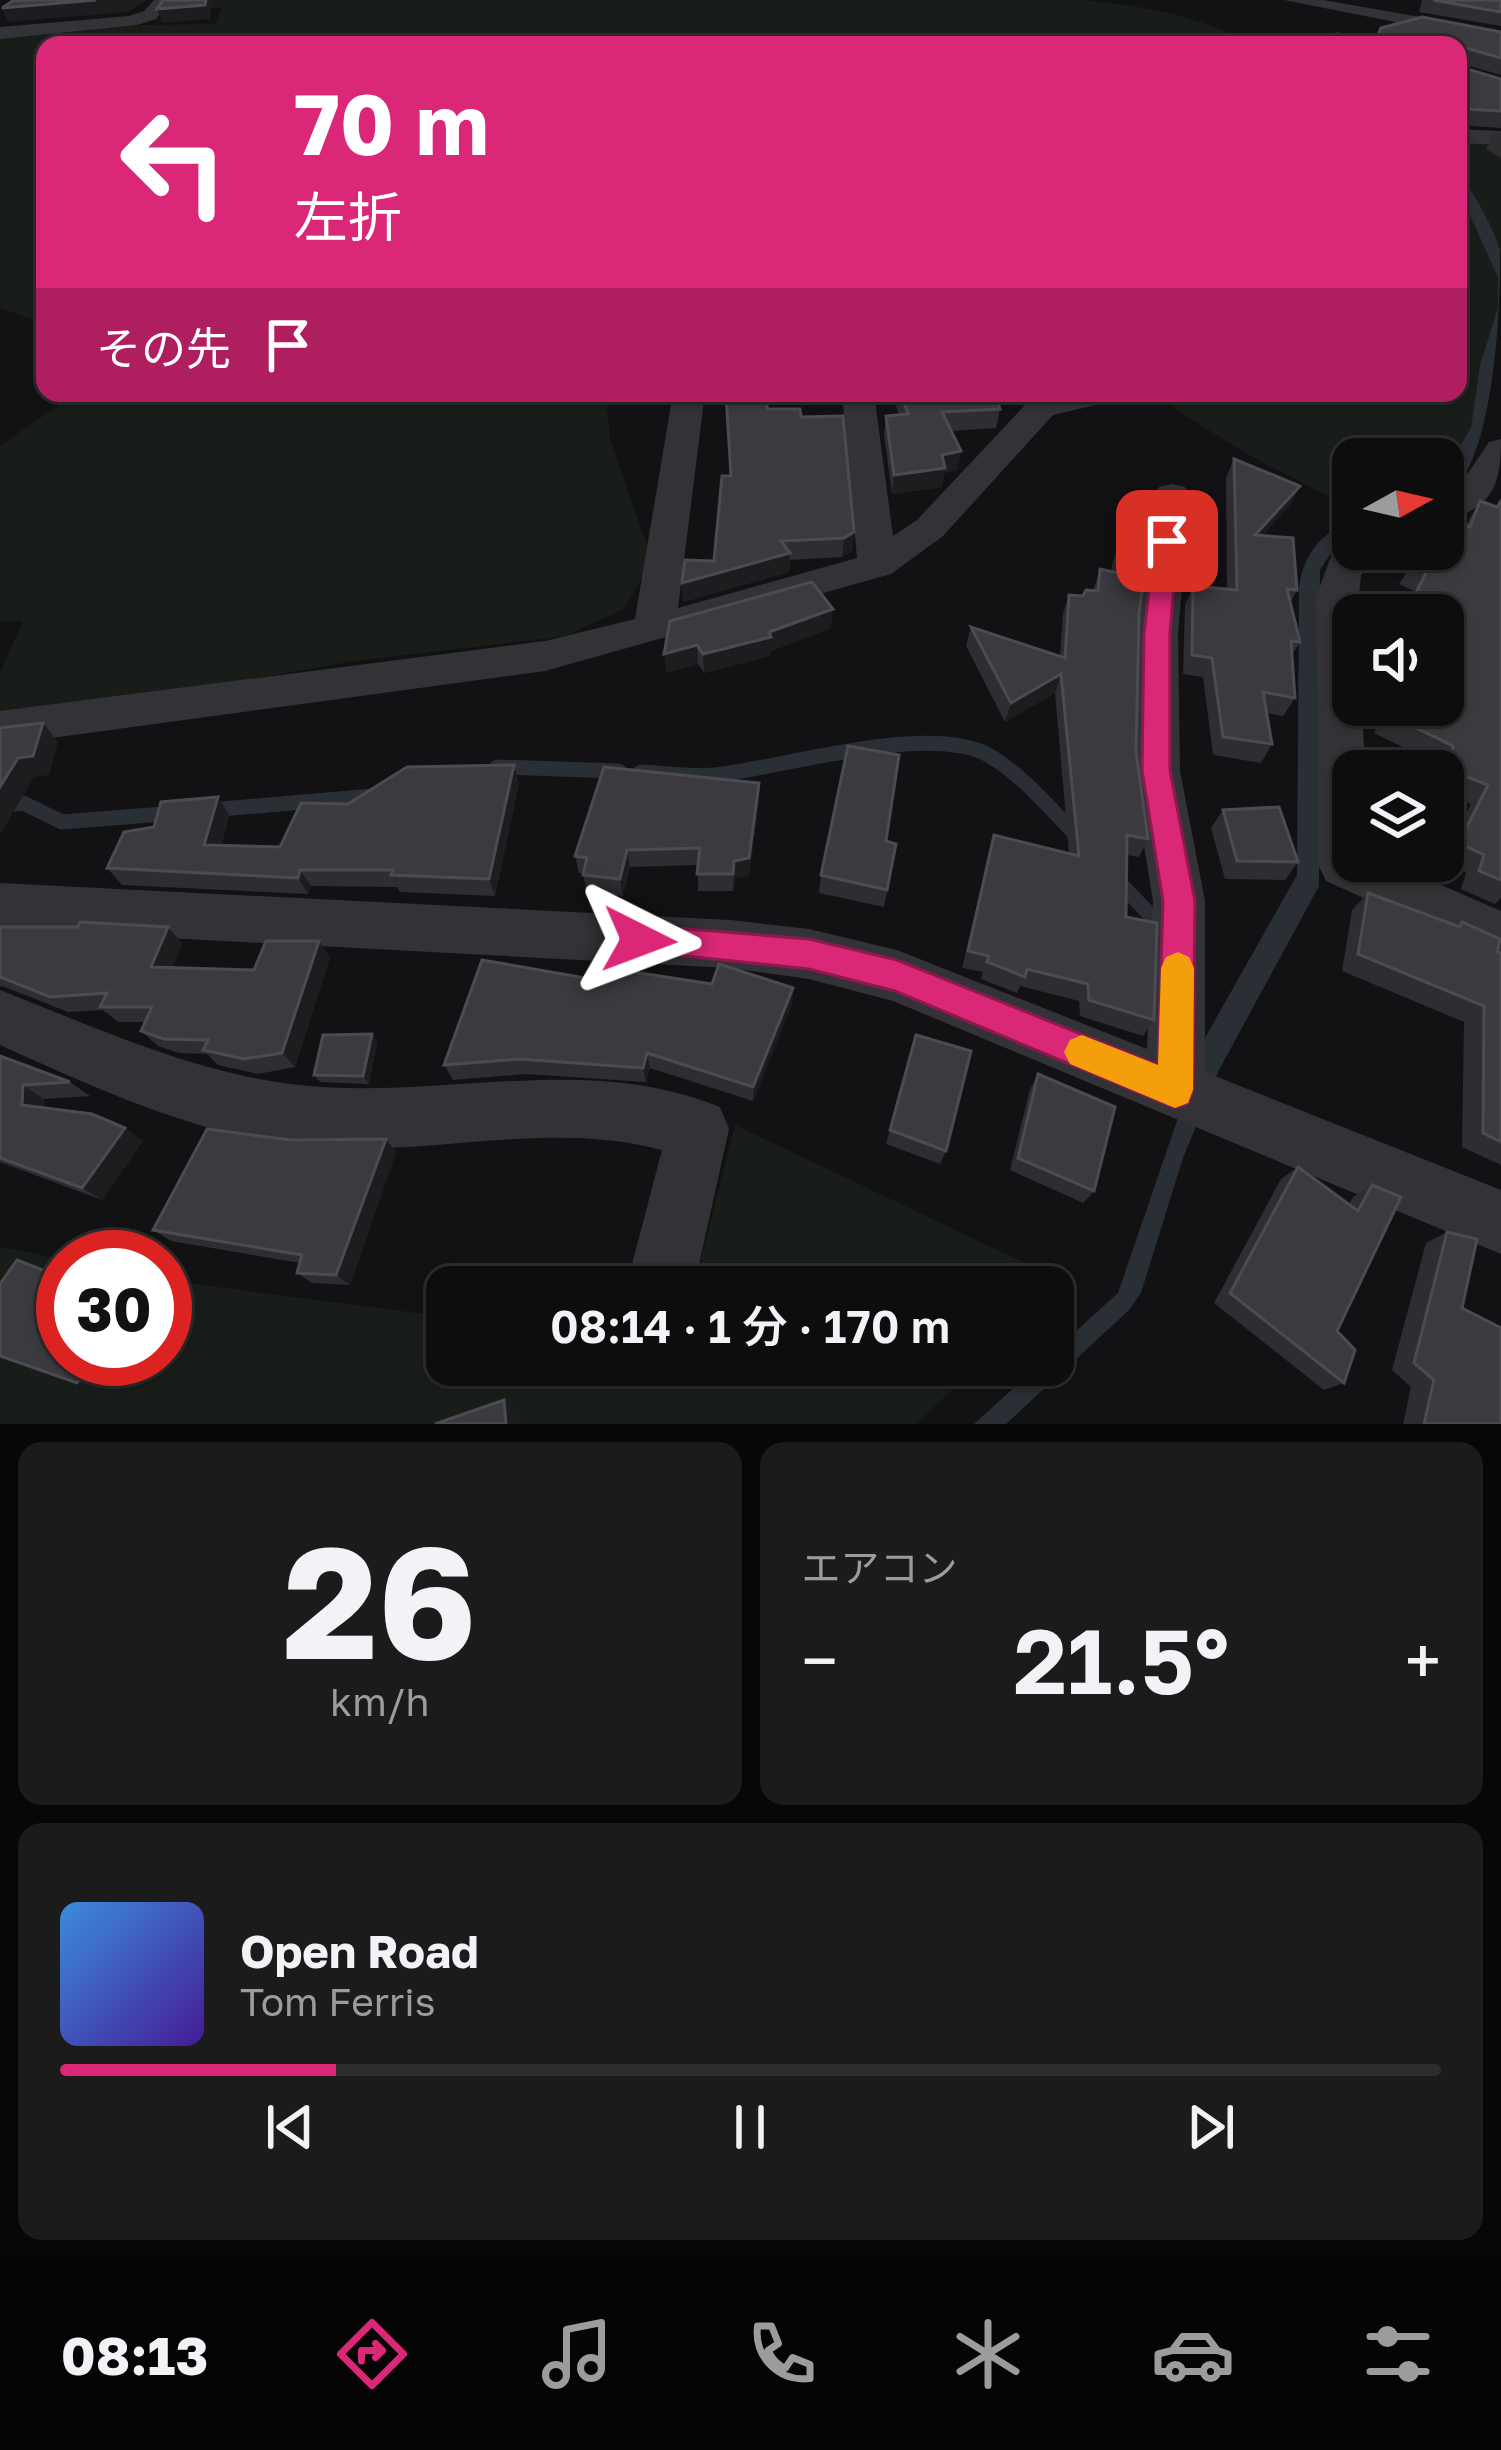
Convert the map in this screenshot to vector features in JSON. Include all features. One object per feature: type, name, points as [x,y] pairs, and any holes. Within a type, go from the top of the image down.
[{"type":"street","points":[[0,33],[131,21],[150,15],[163,0]]},
{"type":"street","points":[[1293,0],[1501,37]]},
{"type":"street","points":[[1467,136],[1501,138]]},
{"type":"street","points":[[654,629],[688,402]]},
{"type":"street","points":[[858,402],[878,565]]},
{"type":"street","points":[[0,728],[545,656],[878,565],[930,528],[1039,402]]},
{"type":"street","points":[[1464,498],[1473,493],[1501,448]]},
{"type":"street","points":[[1172,495],[1157,633],[1156,770],[1179,901],[1175,1090]]},
{"type":"street","points":[[1342,570],[1336,597],[1344,866],[1501,937]]},
{"type":"street","points":[[1,909],[730,944],[809,954],[897,976],[1501,1222]]},
{"type":"street","points":[[0,1017],[92,1057],[233,1107],[326,1118],[569,1108],[632,1111],[698,1129],[665,1266]]},
{"type":"shaded area","points":[[186,0],[1079,0],[1170,14],[1235,36],[36,36],[36,321],[0,308],[0,27],[216,24],[221,8],[188,10]]},
{"type":"shaded area","points":[[1467,143],[1501,145],[1501,253],[1467,186]]},
{"type":"shaded area","points":[[1467,183],[1500,251],[1499,308],[1491,384],[1474,456],[1464,475],[1464,439],[1471,427],[1480,365],[1498,307],[1498,278],[1467,209]]},
{"type":"shaded area","points":[[1467,209],[1498,279],[1498,307],[1480,365],[1471,427],[1464,439],[1332,438],[1332,498],[1171,407],[1194,402],[1467,402]]},
{"type":"shaded area","points":[[63,402],[607,402],[610,439],[652,560],[624,609],[566,636],[355,661],[0,714],[0,672],[23,621],[0,622],[0,446]]},
{"type":"shaded area","points":[[1332,531],[1332,551],[1320,570],[1319,886],[1219,1070],[1183,1158],[1141,1293],[1074,1361],[1074,1333],[1118,1293],[1206,1036],[1297,875],[1299,586],[1316,545]]},
{"type":"shaded area","points":[[735,1125],[1031,1266],[699,1266]]},
{"type":"shaded area","points":[[0,1247],[36,1254],[36,1386],[192,1386],[192,1284],[426,1314],[426,1386],[957,1386],[915,1424],[0,1424]]},
{"type":"shaded area","points":[[1016,1386],[1047,1386],[1006,1424],[974,1424]]},
{"type":"building","points":[[14,0],[96,0],[2,8]]},
{"type":"building","points":[[163,0],[206,0],[205,5],[157,9]]},
{"type":"building","points":[[1433,0],[1501,0],[1501,12]]},
{"type":"building","points":[[1422,17],[1501,32],[1501,58],[1467,48],[1467,36],[1367,36],[1378,35],[1381,28]]},
{"type":"building","points":[[1467,69],[1501,79],[1501,111],[1467,109]]},
{"type":"building","points":[[727,402],[767,402],[767,409],[800,409],[801,417],[843,416],[854,532],[844,538],[781,541],[790,553],[682,583],[685,560],[714,561],[722,476],[731,476]]},
{"type":"building","points":[[904,402],[997,402],[1000,409],[942,412],[961,451],[942,455],[945,468],[894,475],[886,416],[908,414]]},
{"type":"building","points":[[1234,459],[1300,486],[1255,535],[1293,538],[1297,590],[1287,589],[1300,642],[1291,641],[1295,698],[1263,692],[1272,744],[1223,737],[1212,658],[1192,655],[1193,586],[1237,590]]},
{"type":"building","points":[[1480,501],[1497,507],[1501,501],[1501,880],[1479,871],[1484,855],[1464,845],[1464,833],[1488,785],[1464,776],[1464,750],[1452,750],[1453,746],[1412,726],[1464,726],[1464,594],[1415,594],[1424,570],[1464,570],[1464,525],[1470,527]]},
{"type":"building","points":[[1130,531],[1149,534],[1139,613],[1136,752],[1148,839],[1127,835],[1126,917],[1157,923],[1154,1020],[1089,1000],[1088,984],[1027,969],[1025,977],[987,962],[989,956],[968,951],[994,835],[1079,856],[1061,674],[1011,703],[971,627],[1065,658],[1069,595],[1098,591],[1100,569],[1118,573],[1118,545],[1128,545]]},
{"type":"building","points":[[812,582],[833,609],[769,632],[771,637],[703,654],[697,645],[664,654],[670,621]]},
{"type":"building","points":[[43,723],[33,756],[18,758],[0,787],[0,728]]},
{"type":"building","points":[[848,746],[899,755],[886,841],[896,844],[887,890],[821,875]]},
{"type":"building","points":[[514,765],[489,879],[391,875],[393,870],[300,870],[298,878],[107,868],[124,832],[154,827],[161,802],[218,797],[204,845],[280,847],[301,803],[348,804],[407,767]]},
{"type":"building","points":[[604,767],[759,783],[749,858],[734,861],[733,874],[697,874],[700,848],[627,850],[620,879],[583,875],[587,858],[575,856]]},
{"type":"building","points":[[1279,807],[1298,862],[1237,861],[1223,810]]},
{"type":"building","points":[[1368,893],[1500,939],[1501,1142],[1483,1133],[1484,1006],[1358,954]]},
{"type":"building","points":[[80,922],[168,927],[151,967],[254,970],[266,941],[319,941],[282,1053],[244,1059],[203,1050],[208,1040],[164,1039],[141,1031],[152,1007],[100,1007],[107,993],[50,997],[0,977],[0,927],[78,927]]},
{"type":"building","points":[[482,960],[591,979],[594,966],[712,984],[719,964],[793,988],[753,1087],[647,1053],[643,1068],[519,1059],[444,1065]]},
{"type":"building","points":[[372,1034],[363,1076],[314,1075],[323,1035]]},
{"type":"building","points":[[916,1035],[971,1051],[946,1151],[890,1130]]},
{"type":"building","points":[[0,1056],[70,1082],[23,1085],[22,1105],[92,1114],[125,1128],[82,1188],[0,1158]]},
{"type":"building","points":[[1038,1074],[1115,1107],[1094,1191],[1018,1158]]},
{"type":"building","points":[[207,1129],[291,1140],[386,1139],[336,1275],[297,1273],[302,1255],[192,1237],[192,1230],[153,1230]]},
{"type":"building","points":[[1298,1167],[1358,1211],[1372,1185],[1401,1197],[1337,1331],[1355,1350],[1344,1383],[1230,1293]]},
{"type":"building","points":[[1447,1232],[1477,1239],[1462,1308],[1501,1328],[1501,1424],[1424,1424],[1434,1380],[1414,1363]]},
{"type":"building","points":[[17,1260],[36,1267],[36,1369],[0,1356],[0,1284]]},
{"type":"building","points":[[504,1400],[506,1424],[435,1424]]},
{"type":"waterway","points":[[641,772],[715,775],[895,745],[964,746],[990,756],[1015,774],[1079,838]]},
{"type":"waterway","points":[[497,767],[619,771]]},
{"type":"waterway","points":[[210,810],[373,796]]},
{"type":"waterway","points":[[0,806],[23,803],[62,822],[176,813]]},
{"type":"waterway","points":[[1114,877],[1158,923]]},
{"type":"slow traffic","points":[[1082,1052],[1175,1090],[1178,968]]},
{"type":"route","points":[[639,940],[809,954],[897,976],[1175,1090],[1179,901],[1156,770],[1157,633],[1167,541]]}]
